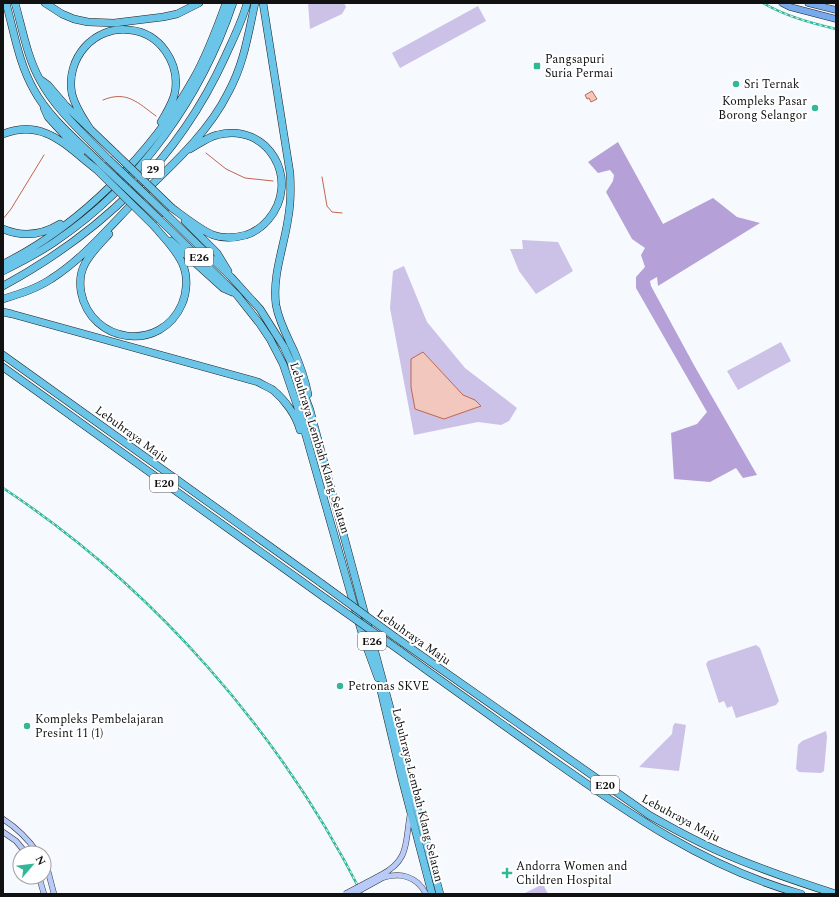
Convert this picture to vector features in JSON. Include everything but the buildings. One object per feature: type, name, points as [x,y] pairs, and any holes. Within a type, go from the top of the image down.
[{"type":"highway","points":[[6,3],[25,70],[48,116],[99,167],[154,226],[173,249],[183,265],[186,282],[184,299],[179,310],[173,319],[165,326],[156,332],[146,335],[135,336],[113,333],[96,322],[88,312],[83,302],[80,285],[82,268],[111,232],[118,219]]},
{"type":"highway","name":"Lebuhraya Lembah Klang Selatan","points":[[15,3],[24,37],[39,78],[49,96],[66,116],[108,159],[231,277],[260,309],[277,334],[295,370],[310,410],[440,894]]},
{"type":"highway","points":[[45,3],[62,14],[74,19],[88,22],[114,22],[163,17],[177,14],[199,3]]},
{"type":"highway","points":[[3,264],[40,243],[66,224],[89,206],[131,165],[174,111],[195,77],[226,3]]},
{"type":"highway","name":"29","points":[[3,271],[55,242],[110,198],[141,165],[175,121],[192,94],[213,55],[233,3]]},
{"type":"highway","name":"29","points":[[3,286],[54,256],[82,237],[107,216],[149,174],[176,141],[196,113],[210,89],[238,28],[247,3]]},
{"type":"highway","points":[[3,299],[26,292],[51,279],[88,248],[118,219],[208,125],[238,74],[245,52],[255,3]]},
{"type":"highway","points":[[263,3],[290,173],[291,195],[289,218],[276,282],[276,306],[281,324],[294,351],[306,382],[310,400],[310,410]]},
{"type":"highway","points":[[90,129],[79,111],[72,95],[71,72],[75,60],[81,50],[90,41],[102,34],[116,30],[130,30],[144,34],[156,41],[167,52],[173,65],[176,78],[175,93],[171,106],[153,137]]},
{"type":"highway","points":[[39,78],[48,85],[66,106],[217,253],[231,277]]},
{"type":"highway","points":[[3,134],[21,129],[36,129],[61,142],[99,167]]},
{"type":"highway","points":[[172,208],[213,235],[228,238],[238,237],[250,234],[267,221],[273,214],[278,204],[282,189],[282,177],[278,164],[271,152],[262,143],[250,136],[238,133],[215,135],[182,153]]},
{"type":"highway","name":"Lebuhraya Lembah Klang Selatan","points":[[99,167],[160,220],[237,295],[260,324],[283,364],[292,387],[314,459],[362,637],[378,679],[410,814],[432,894]]},
{"type":"highway","points":[[3,229],[12,233],[20,234],[39,233],[55,227],[89,206]]},
{"type":"highway","points":[[154,226],[223,288],[237,295]]},
{"type":"highway","points":[[3,312],[101,337],[258,382],[272,390],[283,400],[298,423],[306,447],[314,459]]},
{"type":"highway","name":"Lebuhraya Maju","points":[[3,355],[395,637],[649,815],[694,839],[746,863],[777,875],[836,894]]},
{"type":"highway","name":"Lebuhraya Maju","points":[[3,368],[574,776],[638,819],[716,862],[743,874],[800,894]]},
{"type":"main road","points":[[782,3],[790,7],[836,19]]},
{"type":"main road","points":[[808,3],[836,10]]},
{"type":"main road","points":[[353,894],[381,876],[400,860],[407,846],[410,814]]},
{"type":"main road","points":[[3,819],[25,836],[32,845]]},
{"type":"main road","points":[[3,832],[19,845]]},
{"type":"main road","points":[[345,894],[381,876],[395,874],[409,877],[421,886],[426,894]]},
{"type":"shaded area","points":[[308,3],[344,3],[346,7],[342,14],[310,29]]},
{"type":"shaded area","points":[[478,6],[486,21],[400,68],[392,53]]},
{"type":"shaded area","points":[[592,91],[597,99],[591,102],[585,95]]},
{"type":"shaded area","points":[[618,142],[663,224],[713,198],[737,217],[760,223],[658,286],[657,277],[650,281],[651,286],[695,367],[757,475],[743,478],[736,468],[710,482],[674,479],[671,433],[697,424],[707,412],[636,288],[636,277],[645,267],[641,255],[645,248],[632,239],[606,192],[613,181],[614,175],[610,170],[598,173],[588,162]]},
{"type":"shaded area","points":[[522,240],[558,242],[573,271],[536,294],[519,271],[510,249],[523,249]]},
{"type":"shaded area","points":[[404,266],[427,322],[465,368],[517,408],[509,421],[501,425],[478,422],[414,435],[390,308],[393,271]]},
{"type":"shaded area","points":[[781,342],[791,361],[738,390],[727,371]]},
{"type":"shaded area","points":[[423,352],[463,395],[475,400],[481,406],[444,419],[415,409],[411,387],[411,359]]},
{"type":"shaded area","points":[[756,645],[760,648],[779,701],[776,705],[736,718],[732,706],[727,708],[724,701],[719,703],[706,664],[708,661]]},
{"type":"shaded area","points":[[675,723],[686,725],[679,771],[639,767],[672,734]]},
{"type":"shaded area","points":[[826,731],[827,737],[824,771],[821,773],[799,772],[796,769],[798,745],[802,741]]},
{"type":"shaded area","points":[[543,884],[548,894],[523,894]]},
{"type":"waterway","points":[[103,100],[111,97],[126,97],[132,99],[156,116]]},
{"type":"waterway","points":[[206,153],[226,169],[245,178],[273,181]]},
{"type":"waterway","points":[[3,219],[11,209],[44,155]]},
{"type":"waterway","points":[[322,177],[327,206],[332,212],[342,213]]},
{"type":"railway","points":[[763,3],[771,8],[808,22],[836,29]]},
{"type":"railway","points":[[3,488],[58,527],[111,571],[161,618],[208,668],[252,721],[293,777],[329,834],[362,894]]},
{"type":"place","name":"Pangsapuri Suria Permai","points":[[537,66]]},
{"type":"place","name":"Sri Ternak","points":[[736,84]]},
{"type":"place","name":"Kompleks Pasar Borong Selangor","points":[[815,108]]},
{"type":"place","name":"Petronas SKVE","points":[[340,686]]},
{"type":"place","name":"Kompleks Pembelajaran Presint 11 (1)","points":[[27,726]]},
{"type":"place","name":"Andorra Women and Children Hospital","points":[[507,873]]}]
